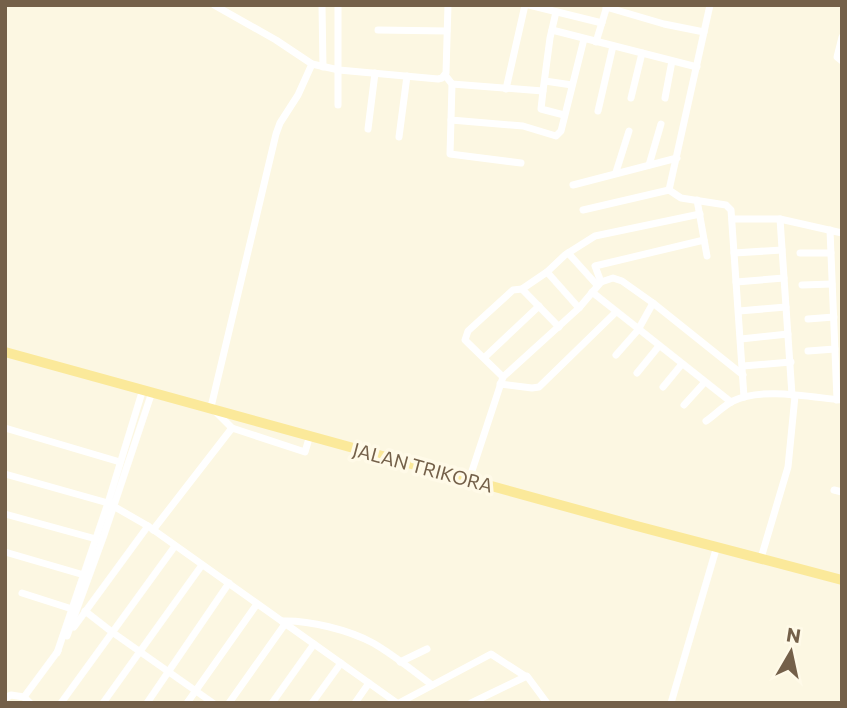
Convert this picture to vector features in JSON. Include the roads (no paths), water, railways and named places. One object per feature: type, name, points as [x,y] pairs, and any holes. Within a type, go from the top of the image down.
[{"type":"main road","name":"JALAN TRIKORA","points":[[5,352],[842,580]]},
{"type":"street","points":[[215,5],[312,64],[339,70],[438,79],[445,75]]},
{"type":"street","points":[[232,14],[233,5]]},
{"type":"street","points":[[322,5],[323,67]]},
{"type":"street","points":[[338,5],[338,105]]},
{"type":"street","points":[[447,5],[445,75],[452,84],[450,154],[521,163]]},
{"type":"street","points":[[506,89],[527,5],[602,23]]},
{"type":"street","points":[[669,190],[710,5]]},
{"type":"street","points":[[596,42],[607,6],[664,24],[704,32]]},
{"type":"street","points":[[556,12],[541,109],[564,115]]},
{"type":"street","points":[[378,30],[447,31]]},
{"type":"street","points":[[552,30],[697,67]]},
{"type":"street","points":[[842,37],[837,57],[842,61]]},
{"type":"street","points":[[451,120],[523,126],[555,136],[560,133],[584,39]]},
{"type":"street","points":[[598,111],[613,46]]},
{"type":"street","points":[[631,98],[642,53]]},
{"type":"street","points":[[665,98],[672,61]]},
{"type":"street","points":[[310,435],[305,452],[232,428],[211,407],[276,134],[312,64]]},
{"type":"street","points":[[368,129],[375,73]]},
{"type":"street","points":[[400,137],[407,76]]},
{"type":"street","points":[[545,81],[572,85]]},
{"type":"street","points":[[452,84],[543,91]]},
{"type":"street","points":[[649,165],[661,124]]},
{"type":"street","points":[[616,172],[629,131]]},
{"type":"street","points":[[573,185],[677,158]]},
{"type":"street","points":[[669,190],[677,197],[730,207],[733,219],[744,397]]},
{"type":"street","points":[[583,209],[669,190]]},
{"type":"street","points":[[697,200],[707,256]]},
{"type":"street","points":[[616,312],[539,387],[532,388],[502,381],[485,357],[465,340],[465,335],[513,290],[522,289],[568,253],[595,236],[700,214]]},
{"type":"street","points":[[733,219],[780,219],[842,233]]},
{"type":"street","points":[[761,558],[788,467],[793,395],[780,219]]},
{"type":"street","points":[[706,421],[731,402],[744,397],[793,395],[839,400],[830,230]]},
{"type":"street","points":[[597,286],[595,267],[704,240]]},
{"type":"street","points":[[734,253],[782,250]]},
{"type":"street","points":[[568,253],[616,312],[731,402]]},
{"type":"street","points":[[800,253],[831,253]]},
{"type":"street","points":[[547,272],[579,307]]},
{"type":"street","points":[[469,480],[502,381],[579,307],[597,286],[609,278],[620,279],[743,375]]},
{"type":"street","points":[[736,282],[784,278]]},
{"type":"street","points":[[802,285],[832,284]]},
{"type":"street","points":[[522,289],[559,327]]},
{"type":"street","points":[[616,355],[638,330],[653,303]]},
{"type":"street","points":[[485,357],[540,306]]},
{"type":"street","points":[[739,311],[786,307]]},
{"type":"street","points":[[808,319],[834,317]]},
{"type":"street","points":[[741,339],[788,334]]},
{"type":"street","points":[[637,373],[659,346]]},
{"type":"street","points":[[808,351],[835,349]]},
{"type":"street","points":[[743,366],[791,362]]},
{"type":"street","points":[[663,387],[682,364]]},
{"type":"street","points":[[684,405],[704,383]]},
{"type":"street","points":[[57,653],[96,539],[111,504],[120,462],[147,391]]},
{"type":"street","points":[[65,639],[147,391]]},
{"type":"street","points":[[5,428],[120,462]]},
{"type":"street","points":[[5,698],[11,695],[27,700],[85,611],[232,428]]},
{"type":"street","points":[[5,474],[111,504],[150,528],[398,703],[491,654],[529,676],[547,703]]},
{"type":"street","points":[[5,514],[96,539]]},
{"type":"street","points":[[61,703],[175,546]]},
{"type":"street","points":[[671,703],[717,546]]},
{"type":"street","points":[[5,552],[84,575]]},
{"type":"street","points":[[103,703],[202,565]]},
{"type":"street","points":[[146,703],[229,583]]},
{"type":"street","points":[[22,593],[72,608]]},
{"type":"street","points":[[187,703],[257,604]]},
{"type":"street","points":[[85,611],[213,703]]},
{"type":"street","points":[[229,703],[284,622],[295,620],[323,625],[365,639],[432,685]]},
{"type":"street","points":[[272,703],[314,644]]},
{"type":"street","points":[[400,662],[427,649]]},
{"type":"street","points":[[312,703],[341,663]]},
{"type":"street","points":[[471,703],[525,676]]},
{"type":"street","points":[[355,703],[369,683]]}]
